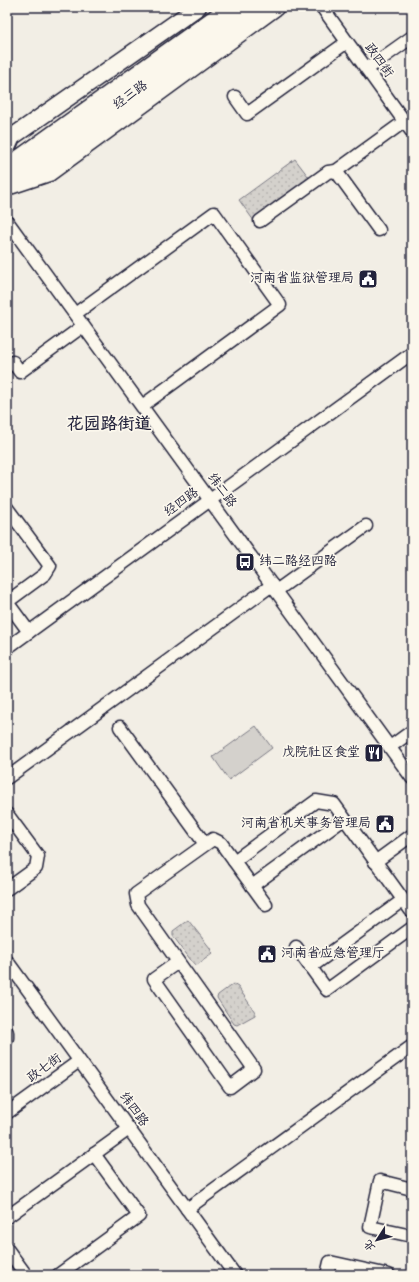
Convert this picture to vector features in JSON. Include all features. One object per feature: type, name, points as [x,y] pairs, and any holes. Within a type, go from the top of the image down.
[{"type":"main road","points":[[7,148],[12,137],[198,7]]},
{"type":"main road","name":"经三路","points":[[7,167],[230,7]]},
{"type":"main road","name":"经三路","points":[[7,186],[255,7]]},
{"type":"main road","points":[[7,186],[49,173],[276,7]]},
{"type":"street","name":"政四街","points":[[322,7],[412,132]]},
{"type":"street","points":[[366,69],[412,37]]},
{"type":"street","points":[[235,97],[247,114],[347,42]]},
{"type":"street","points":[[260,221],[328,172],[336,171],[405,122]]},
{"type":"street","points":[[336,171],[379,230]]},
{"type":"street","points":[[75,314],[214,213],[280,305],[142,406]]},
{"type":"street","name":"纬二路","points":[[7,221],[412,778]]},
{"type":"street","points":[[7,366],[13,362],[20,372],[83,326]]},
{"type":"street","name":"经四路","points":[[7,648],[412,353]]},
{"type":"street","points":[[7,508],[50,566],[45,574],[7,602],[29,632]]},
{"type":"street","points":[[7,778],[274,588],[366,526]]},
{"type":"street","points":[[120,727],[205,844]]},
{"type":"street","points":[[390,747],[412,731]]},
{"type":"street","points":[[234,861],[316,802],[334,804],[412,912]]},
{"type":"street","points":[[7,814],[38,856],[36,868],[7,889]]},
{"type":"street","points":[[252,886],[344,819]]},
{"type":"street","points":[[375,862],[412,835]]},
{"type":"street","points":[[178,962],[154,979],[230,1086],[254,1069],[138,905],[136,894],[214,839],[221,843],[266,905]]},
{"type":"street","points":[[311,967],[403,900]]},
{"type":"street","points":[[296,947],[327,990],[412,928]]},
{"type":"street","name":"纬四路","points":[[7,961],[235,1275]]},
{"type":"street","points":[[7,1032],[7,1038]]},
{"type":"street","points":[[187,1209],[412,1046]]},
{"type":"street","name":"政七街","points":[[7,1113],[79,1061]]},
{"type":"street","points":[[7,1217],[129,1129]]},
{"type":"street","points":[[58,1275],[139,1216],[94,1154]]},
{"type":"street","points":[[412,1189],[380,1181],[370,1227],[412,1236]]},
{"type":"street","points":[[7,1250],[26,1275]]},
{"type":"street","points":[[328,1275],[330,1262],[389,1275]]},
{"type":"shaded area","points":[[295,159],[311,180],[254,221],[239,200]]},
{"type":"shaded area","points":[[256,726],[272,748],[229,780],[213,757]]},
{"type":"shaded area","points":[[188,920],[210,948],[212,954],[197,965],[193,963],[173,936],[173,931]]},
{"type":"shaded area","points":[[233,984],[238,987],[255,1012],[255,1015],[237,1025],[234,1024],[217,998],[218,995]]},
{"type":"place","name":"河南省监狱管理局","points":[[368,279]]},
{"type":"place","name":"纬二路经四路","points":[[245,562]]},
{"type":"place","name":"戊院社区食堂","points":[[374,753]]},
{"type":"place","name":"河南省机关事务管理局","points":[[385,824]]},
{"type":"place","name":"河南省应急管理厅","points":[[267,954]]},
{"type":"district","name":"花园路街道","points":[[109,426]]}]
